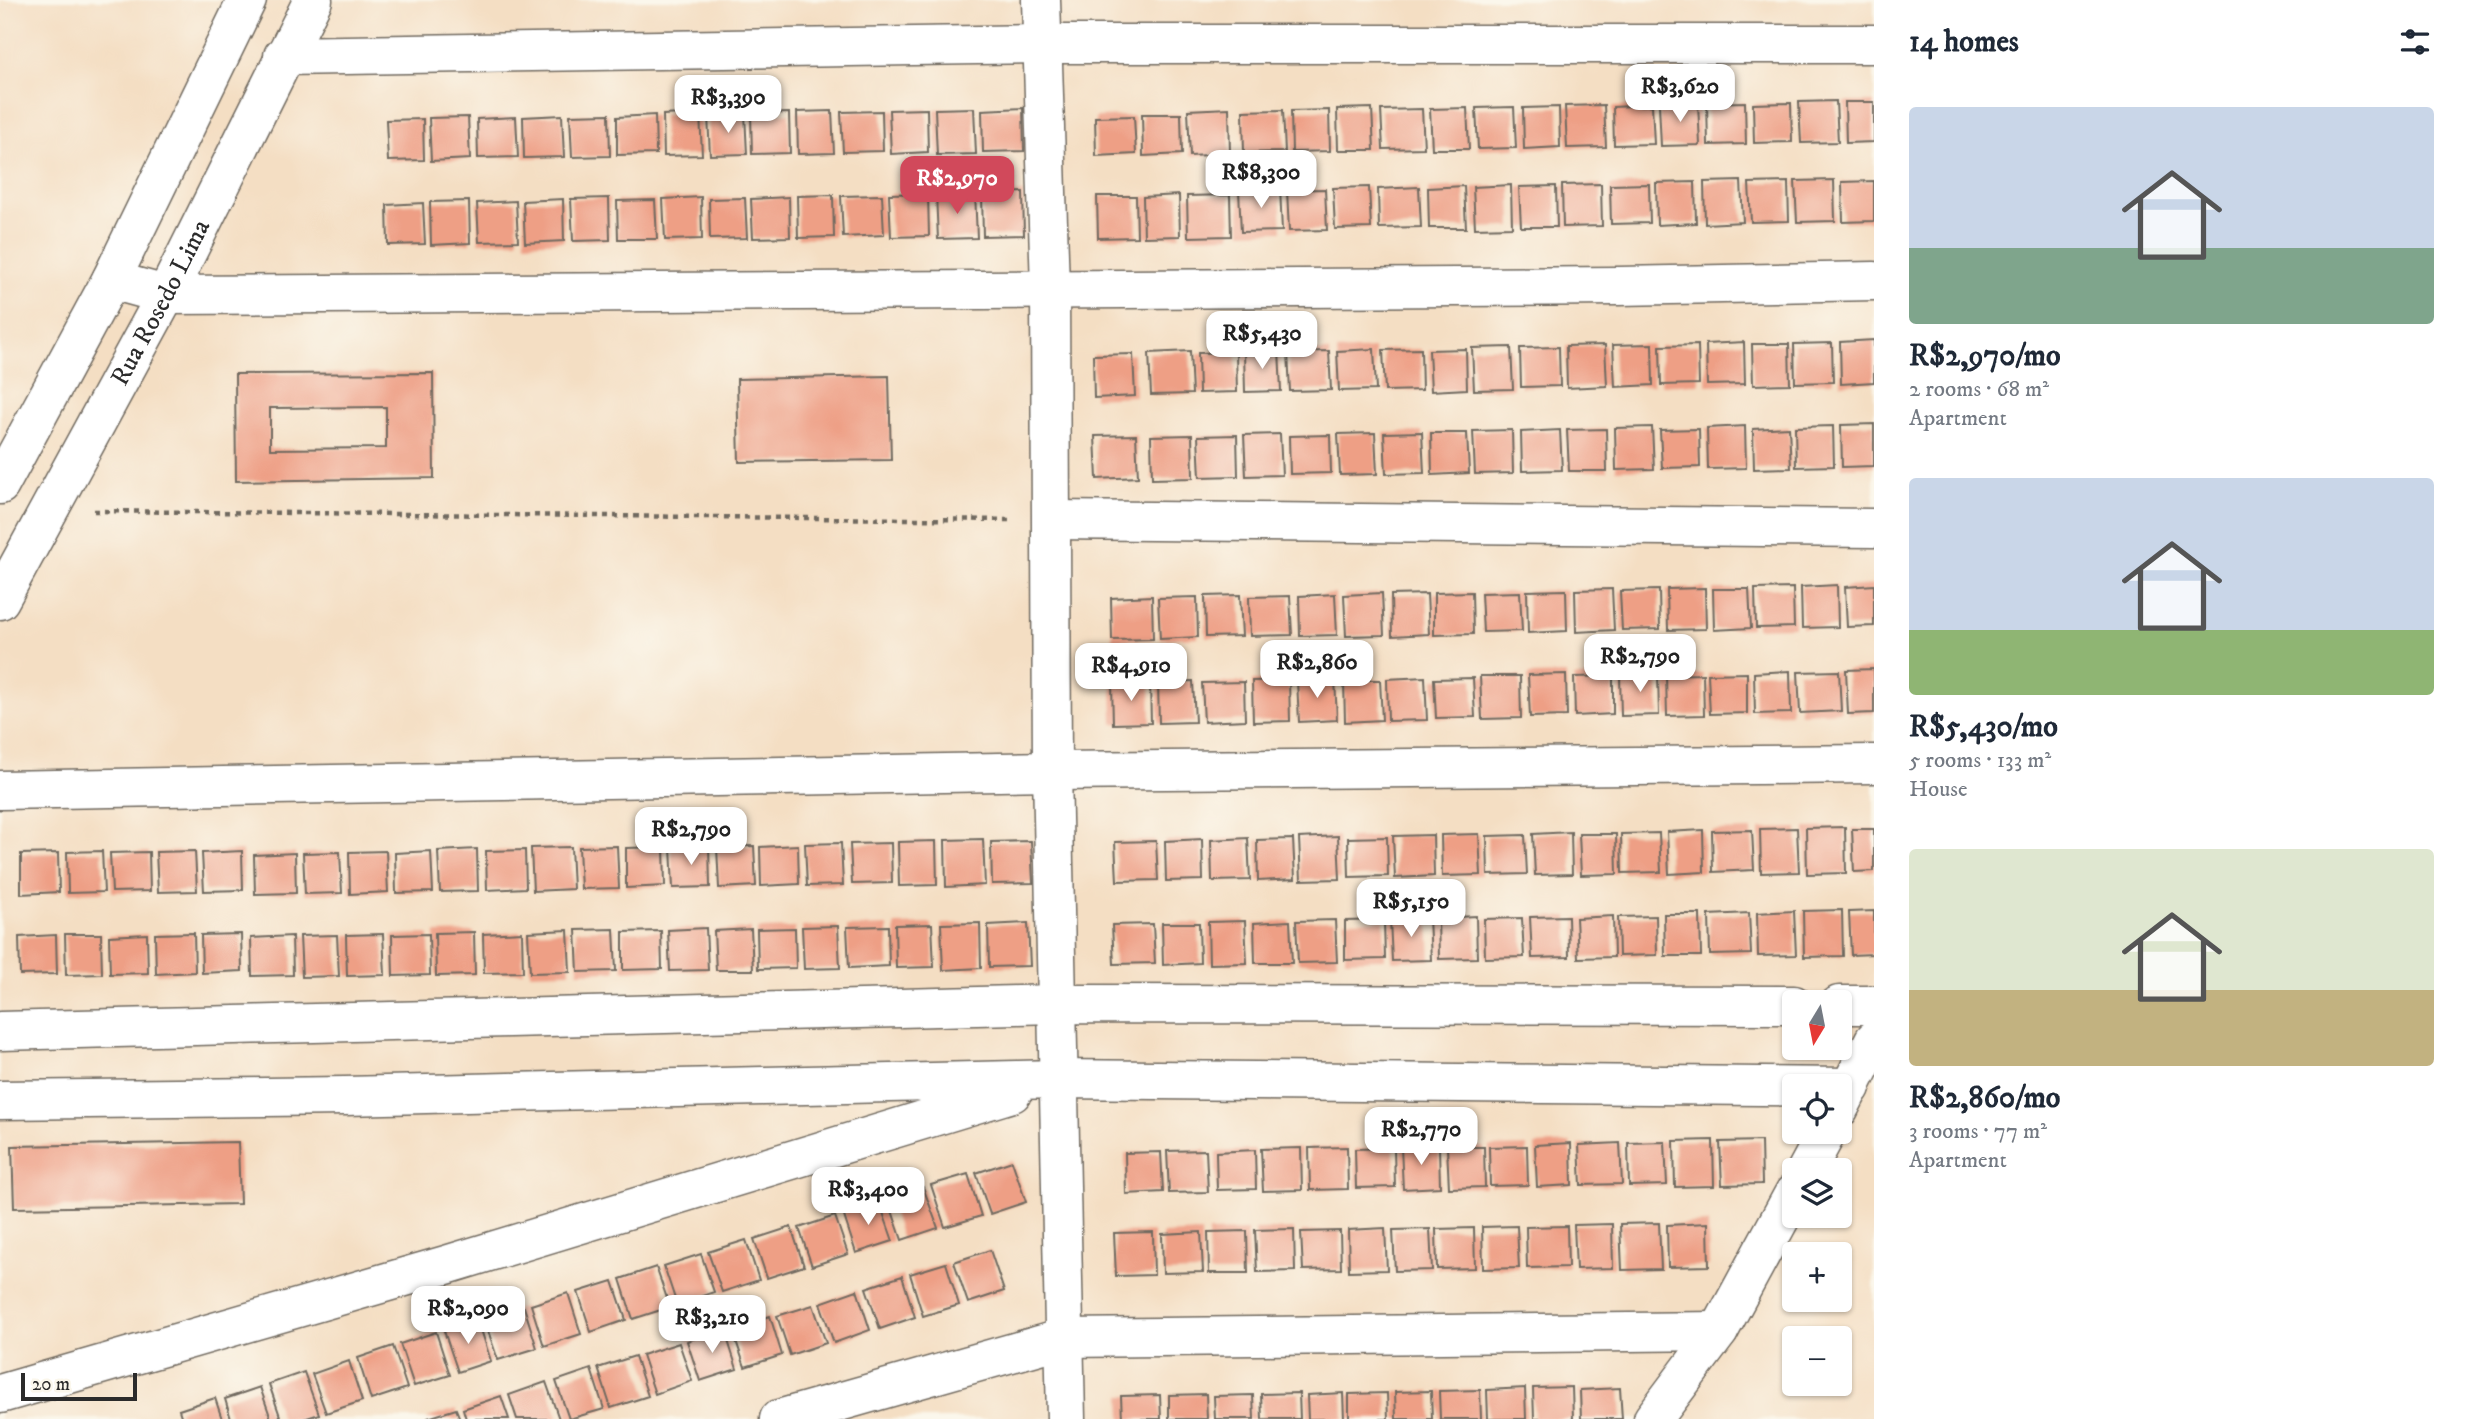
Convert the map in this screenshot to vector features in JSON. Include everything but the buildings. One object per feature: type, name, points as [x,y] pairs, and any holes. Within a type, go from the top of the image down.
[{"type":"street","name":"Rua Rosedo Lima","points":[[0,485],[111,280],[247,0]]},
{"type":"street","name":"Rua Rosedo Lima","points":[[0,600],[166,295],[313,0]]},
{"type":"street","points":[[1041,0],[1050,288],[1052,771],[1066,1419]]},
{"type":"street","points":[[283,56],[1042,44],[1874,44]]},
{"type":"street","points":[[111,280],[166,295],[1619,286],[1874,281]]},
{"type":"street","points":[[1052,520],[1874,528]]},
{"type":"street","points":[[0,790],[1052,771],[1874,764]]},
{"type":"street","points":[[0,1031],[1056,1004],[1782,1005]]},
{"type":"street","points":[[1852,1005],[1874,1005]]},
{"type":"street","points":[[1852,1084],[1874,1040]]},
{"type":"street","points":[[0,1394],[446,1265],[1057,1079]]},
{"type":"street","points":[[0,1100],[345,1096],[1057,1079],[1782,1096]]},
{"type":"street","points":[[1653,1419],[1719,1331],[1782,1215]]},
{"type":"street","points":[[779,1419],[1064,1338],[1719,1331]]},
{"type":"path","points":[[48,510],[1052,520]]}]
